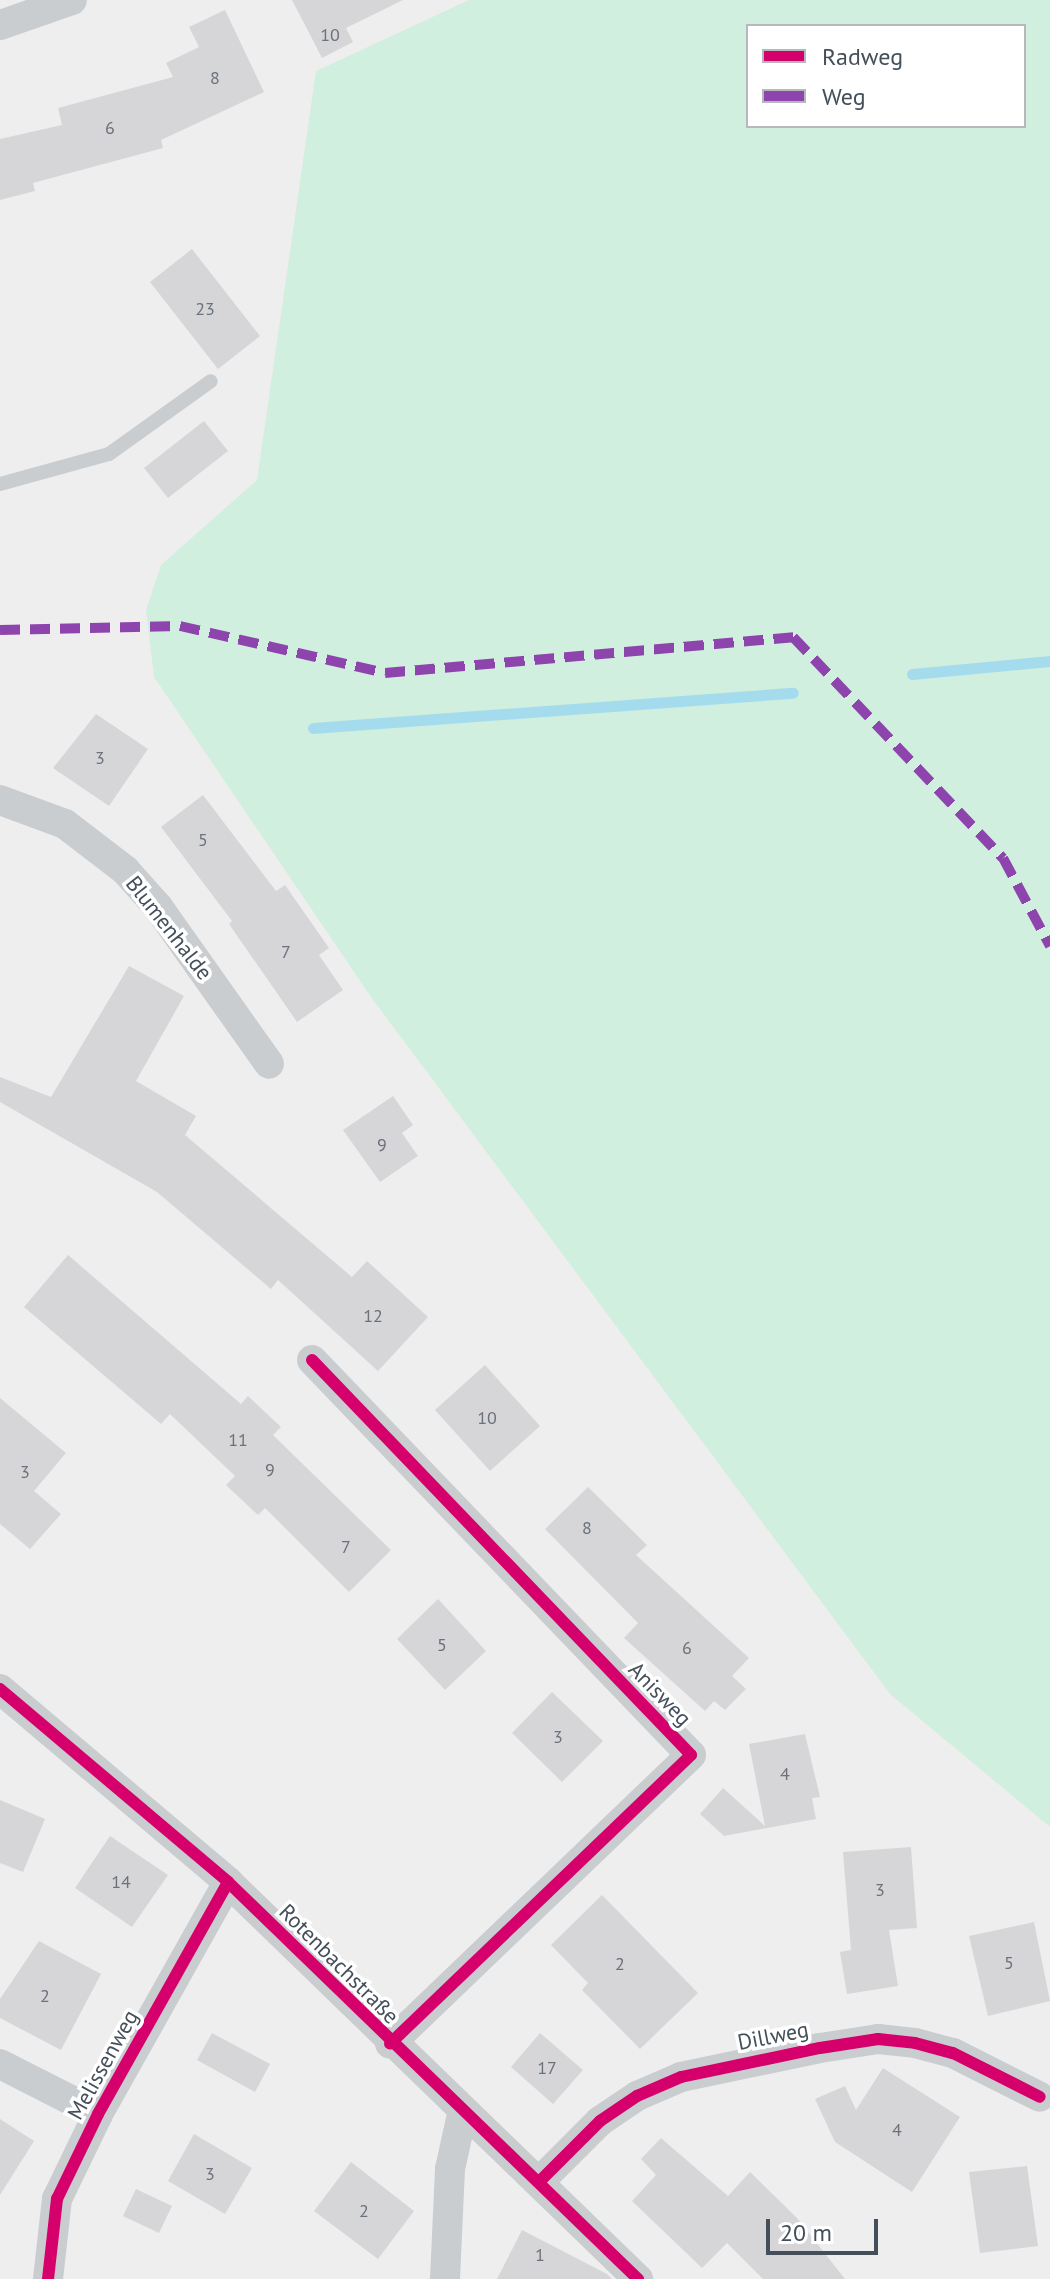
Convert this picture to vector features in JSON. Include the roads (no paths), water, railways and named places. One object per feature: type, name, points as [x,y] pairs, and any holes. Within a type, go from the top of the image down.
[{"type":"street","points":[[0,25],[72,0]]},
{"type":"street","name":"Blumenhalde","points":[[0,800],[65,824],[125,870],[158,907],[269,1064]]},
{"type":"street","name":"Anisweg","points":[[312,1360],[691,1755],[390,2044]]},
{"type":"street","name":"Rotenbachstraße","points":[[0,1689],[228,1882],[390,2044],[638,2279]]},
{"type":"street","name":"Melissenweg","points":[[48,2279],[57,2199],[98,2114],[228,1882]]},
{"type":"street","name":"Dillweg","points":[[539,2182],[600,2121],[637,2096],[681,2077],[820,2048],[878,2039],[915,2043],[953,2053],[1040,2097]]},
{"type":"street","points":[[0,2064],[98,2114]]},
{"type":"street","points":[[445,2279],[450,2169],[463,2110]]},
{"type":"lane","points":[[0,484],[109,454],[211,381]]},
{"type":"waterway","points":[[912,674],[1050,661]]},
{"type":"waterway","points":[[313,728],[793,693]]}]
